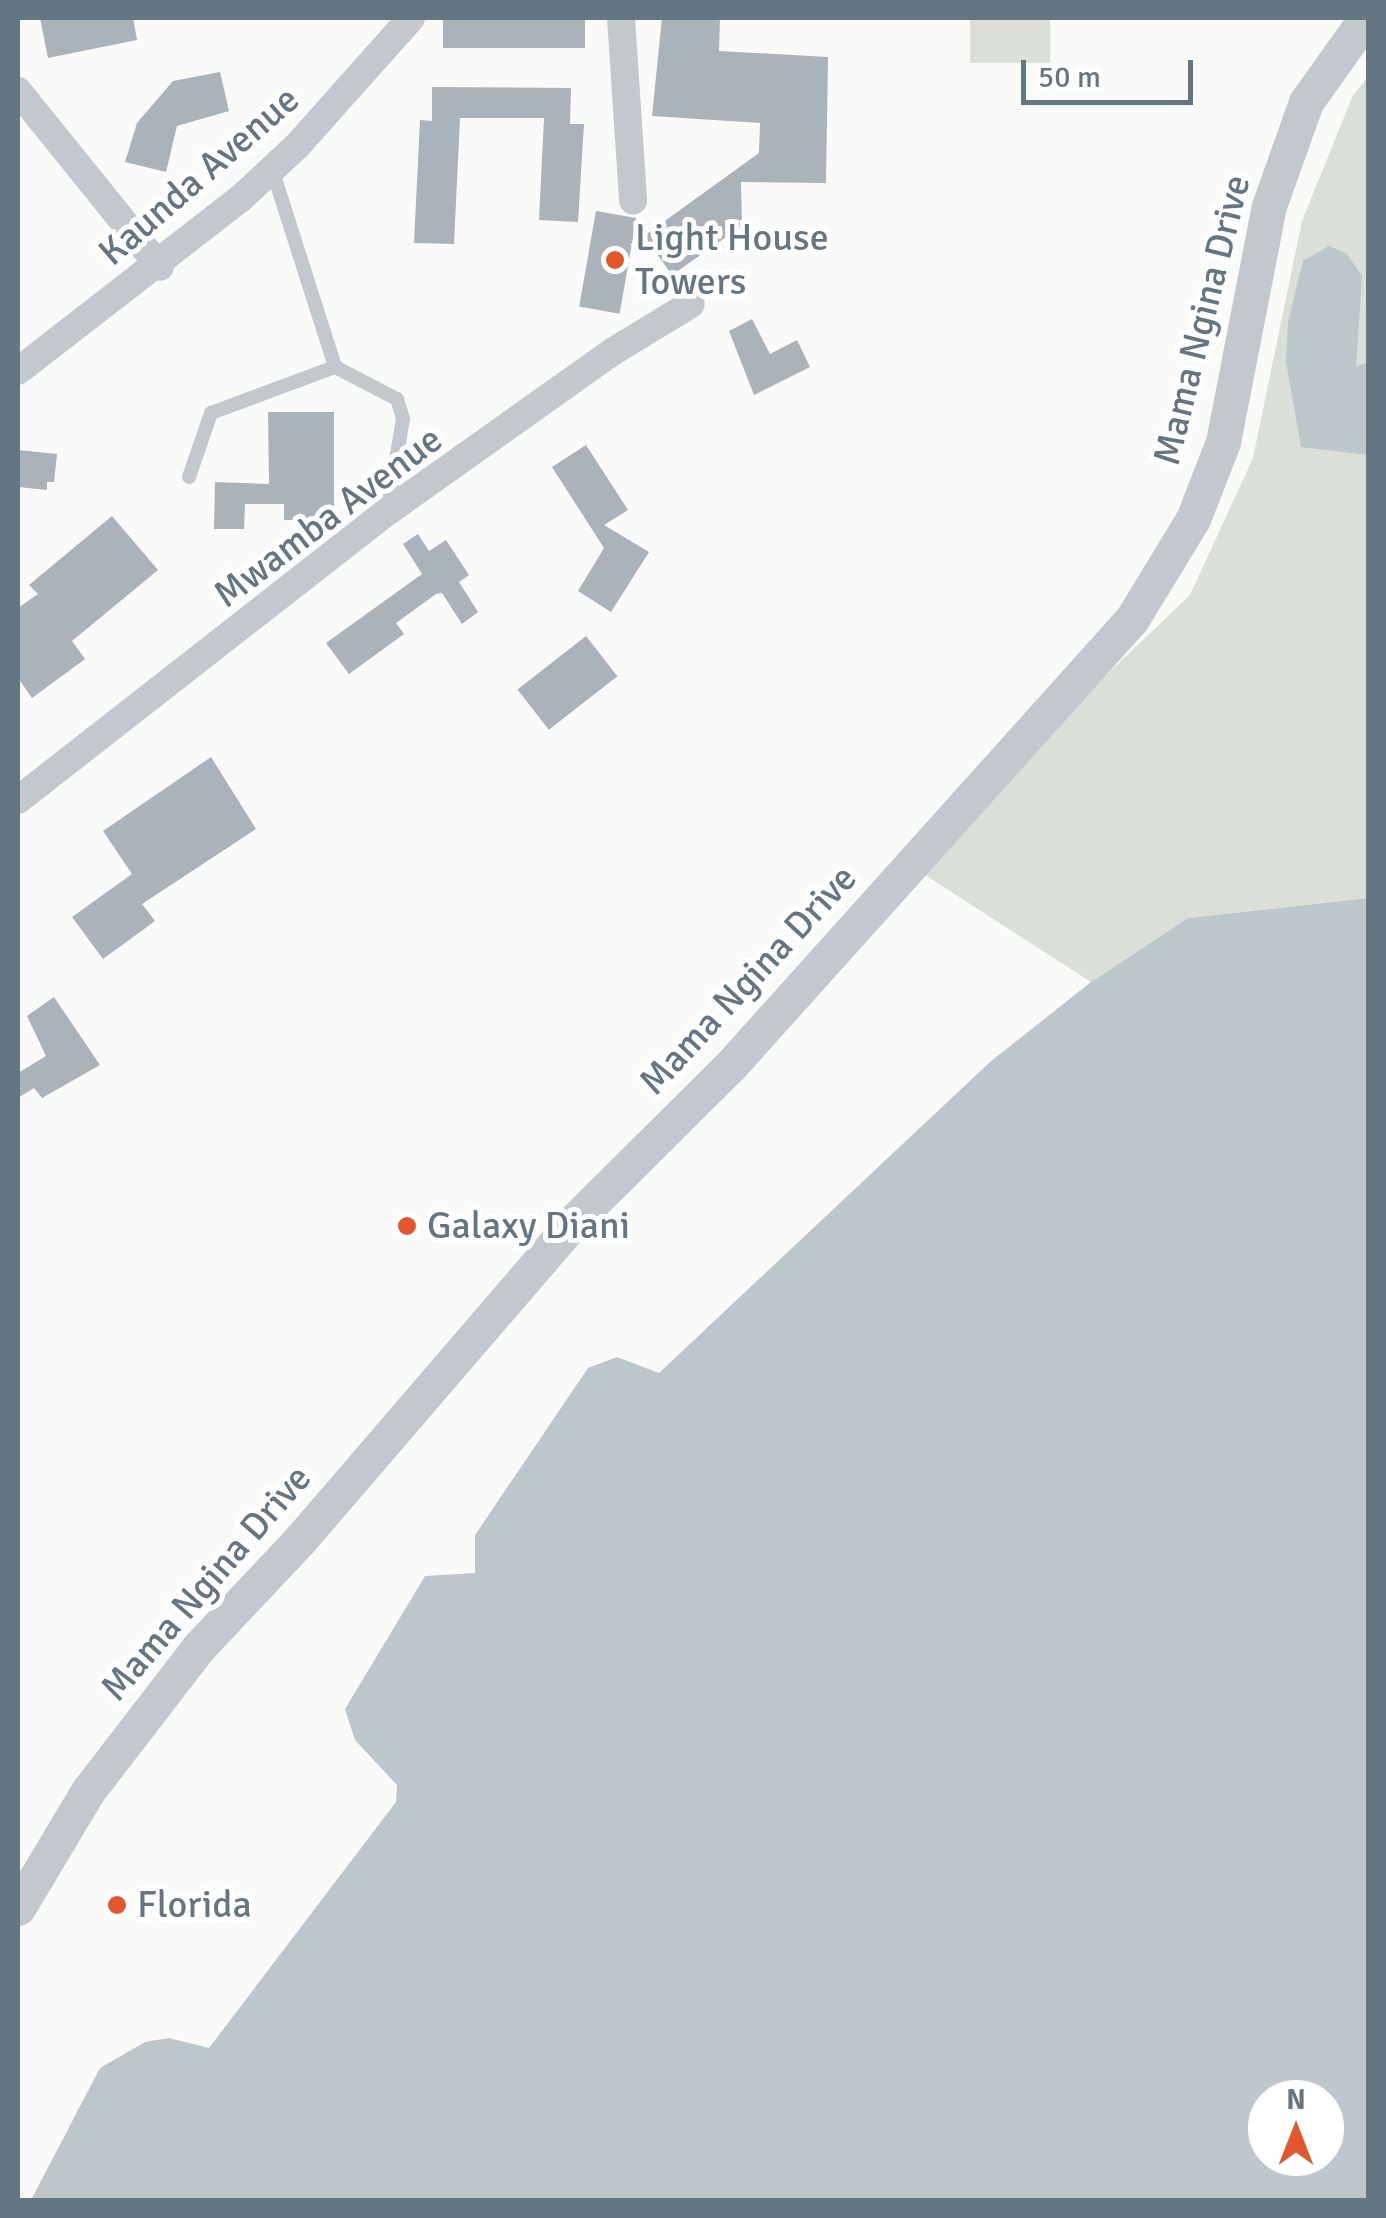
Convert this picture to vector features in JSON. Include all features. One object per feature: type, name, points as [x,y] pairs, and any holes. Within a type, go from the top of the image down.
[{"type":"street","name":"Kaunda Avenue","points":[[18,371],[160,266],[272,170],[412,18]]},
{"type":"street","points":[[622,18],[633,201]]},
{"type":"street","name":"Mama Ngina Drive","points":[[18,1908],[88,1791],[199,1648],[300,1542],[573,1222],[732,1064],[1132,618],[1193,519],[1222,442],[1270,206],[1306,102],[1366,18]]},
{"type":"street","points":[[18,91],[160,266]]},
{"type":"street","name":"Mwamba Avenue","points":[[18,800],[387,512],[582,372],[691,304]]},
{"type":"lane","points":[[272,170],[335,367],[397,398],[403,419],[387,512]]},
{"type":"lane","points":[[189,478],[198,436],[212,413],[335,367]]},
{"type":"shaded area","points":[[970,18],[1050,18],[1050,63],[970,63]]},
{"type":"shaded area","points":[[1368,77],[1368,898],[1188,918],[1091,982],[908,864],[1190,595],[1253,458],[1302,221],[1353,95]]},
{"type":"shaded area","points":[[1329,246],[1347,254],[1362,276],[1356,367],[1368,362],[1368,455],[1301,447],[1286,361],[1288,322],[1303,261]]},
{"type":"shaded area","points":[[1368,898],[1368,2200],[31,2200],[100,2068],[145,2042],[169,2038],[209,2048],[396,1802],[397,1785],[355,1740],[345,1709],[425,1576],[475,1573],[475,1535],[588,1368],[617,1357],[659,1373],[990,1062],[1091,982],[1188,918]]},
{"type":"building","points":[[40,18],[133,18],[137,40],[48,58]]},
{"type":"building","points":[[443,18],[585,18],[585,48],[443,48]]},
{"type":"building","points":[[662,18],[720,18],[719,51],[828,57],[826,183],[741,182],[742,226],[672,275],[644,236],[759,153],[760,123],[652,116]]},
{"type":"building","points":[[220,72],[229,111],[177,126],[166,172],[125,162],[137,123],[173,81]]},
{"type":"building","points":[[432,87],[571,88],[570,124],[584,124],[578,222],[539,220],[544,118],[460,118],[454,244],[414,243],[420,120],[432,121]]},
{"type":"building","name":"Light House Towers","points":[[596,211],[636,218],[620,314],[579,307]]},
{"type":"building","points":[[752,319],[770,354],[797,340],[810,367],[754,395],[729,331]]},
{"type":"building","points":[[268,412],[334,412],[334,520],[284,520],[284,504],[245,504],[244,529],[214,529],[215,482],[269,484]]},
{"type":"building","points":[[586,445],[628,510],[604,525],[649,552],[611,612],[578,591],[604,548],[552,467]]},
{"type":"building","points":[[18,450],[57,454],[54,482],[47,482],[47,490],[18,487]]},
{"type":"building","points":[[112,516],[158,570],[72,641],[85,659],[32,698],[18,678],[18,608],[38,594],[29,585]]},
{"type":"building","points":[[418,534],[429,551],[446,540],[469,575],[459,582],[478,612],[462,624],[442,593],[436,594],[396,623],[404,634],[349,674],[326,643],[422,574],[403,544]]},
{"type":"building","points":[[586,636],[617,676],[549,730],[517,690]]},
{"type":"building","points":[[211,757],[256,829],[142,904],[155,921],[103,959],[72,917],[132,874],[103,831]]},
{"type":"building","points":[[54,997],[100,1065],[42,1098],[34,1088],[18,1098],[18,1073],[46,1056],[27,1016]]},
{"type":"place","name":"Light House Towers","points":[[615,260]]},
{"type":"place","name":"Galaxy Diani","points":[[407,1226]]},
{"type":"place","name":"Florida","points":[[117,1905]]}]
